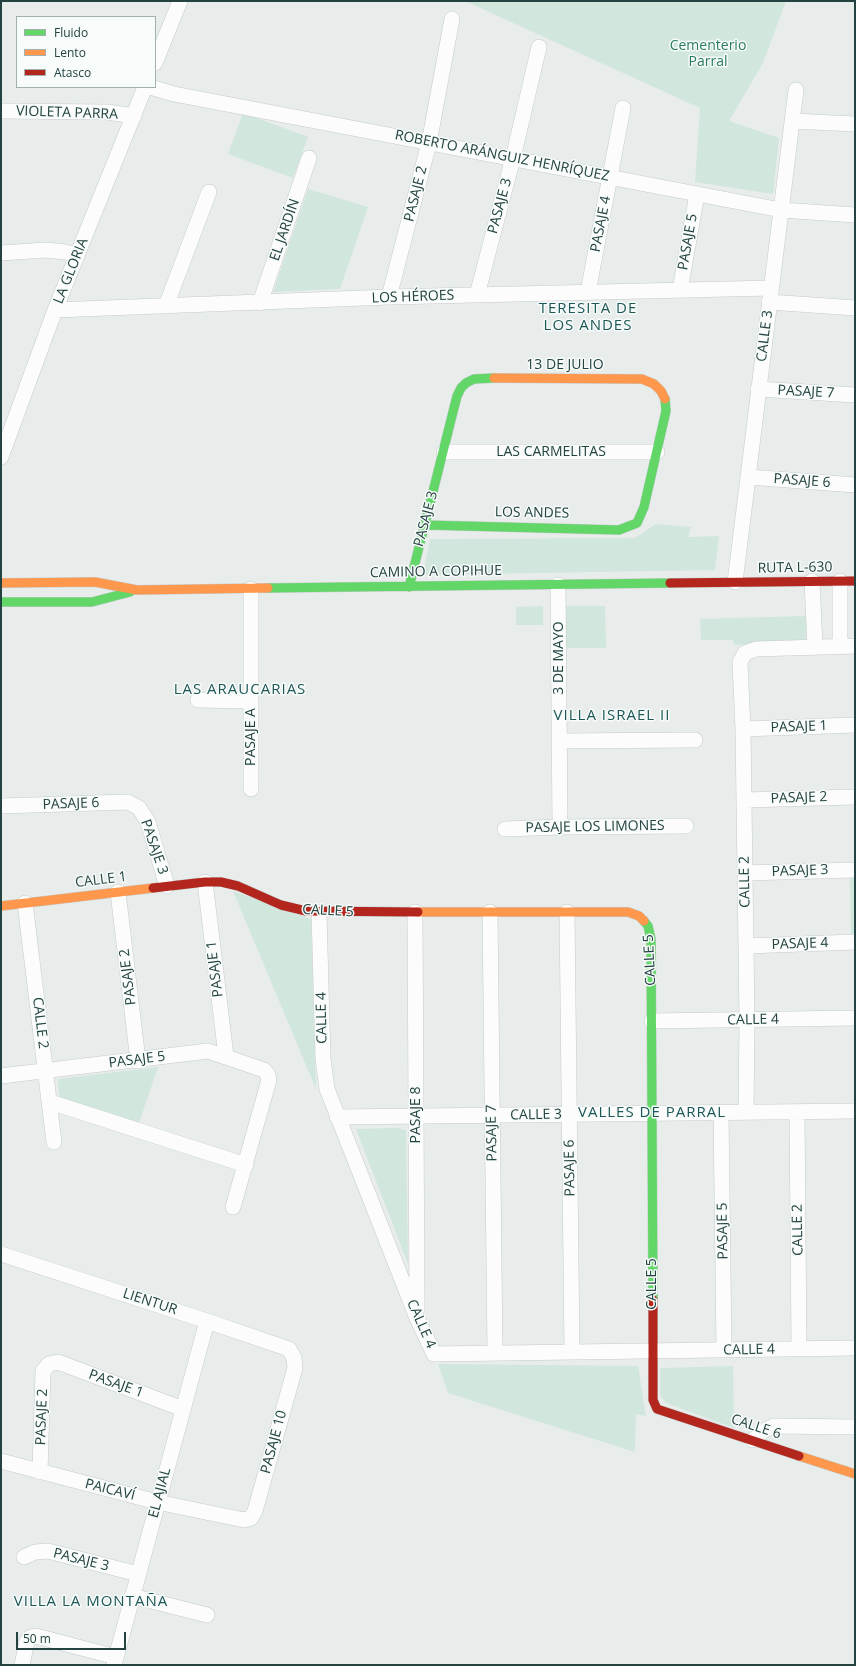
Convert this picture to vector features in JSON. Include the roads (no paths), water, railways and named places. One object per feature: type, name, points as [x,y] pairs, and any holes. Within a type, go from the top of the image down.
[{"type":"street","points":[[156,61],[180,1]]},
{"type":"street","name":"PASAJE 2","points":[[389,297],[429,143],[452,19]]},
{"type":"street","name":"PASAJE 3","points":[[477,295],[513,158],[539,48]]},
{"type":"street","name":"LA GLORIA","points":[[1,456],[55,310],[145,88]]},
{"type":"street","name":"ROBERTO ARÁNGUIZ HENRÍQUEZ","points":[[153,88],[174,94],[610,176],[781,210],[855,215]]},
{"type":"street","name":"CALLE 3","points":[[735,582],[796,90]]},
{"type":"street","name":"PASAJE 4","points":[[588,292],[623,108]]},
{"type":"street","name":"VIOLETA PARRA","points":[[1,111],[107,112],[134,116]]},
{"type":"street","points":[[792,121],[855,124]]},
{"type":"street","name":"EL JARDÍN","points":[[260,303],[309,158]]},
{"type":"street","points":[[166,306],[210,192]]},
{"type":"street","name":"PASAJE 5","points":[[680,290],[696,194]]},
{"type":"street","points":[[1,253],[46,250],[77,255]]},
{"type":"street","name":"LOS HÉROES","points":[[55,310],[389,297],[680,290],[770,295]]},
{"type":"street","points":[[770,295],[855,308]]},
{"type":"street","name":"13 DE JULIO","points":[[466,383],[474,379],[483,378],[642,379],[654,384],[661,391],[664,400],[666,411],[657,452]]},
{"type":"street","name":"PASAJE 3","points":[[409,587],[458,396],[461,388],[466,383]]},
{"type":"street","name":"PASAJE 7","points":[[758,389],[855,394]]},
{"type":"street","name":"LAS CARMELITAS","points":[[444,452],[657,452]]},
{"type":"street","name":"LOS ANDES","points":[[425,525],[619,530],[629,527],[637,523],[641,516],[657,452]]},
{"type":"street","name":"PASAJE 6","points":[[748,477],[855,485]]},
{"type":"street","points":[[812,581],[815,647],[848,646],[840,581]]},
{"type":"street","name":"RUTA L-630","points":[[735,582],[855,581]]},
{"type":"street","points":[[1,583],[96,582],[137,590]]},
{"type":"street","name":"CAMINO A COPIHUE","points":[[137,590],[735,582]]},
{"type":"street","name":"3 DE MAYO","points":[[558,585],[560,827]]},
{"type":"street","name":"PASAJE A","points":[[250,589],[251,789]]},
{"type":"street","points":[[1,602],[92,602],[137,590]]},
{"type":"street","name":"CALLE 2","points":[[746,1112],[747,1020],[743,729],[740,662],[745,652],[756,649],[815,647]]},
{"type":"street","points":[[198,700],[250,700]]},
{"type":"street","name":"PASAJE 1","points":[[743,729],[855,725]]},
{"type":"street","points":[[559,741],[695,740]]},
{"type":"street","name":"PASAJE 2","points":[[744,800],[855,797]]},
{"type":"street","name":"PASAJE 6","points":[[1,806],[128,802],[139,808]]},
{"type":"street","name":"PASAJE 3","points":[[139,808],[148,822],[167,886]]},
{"type":"street","name":"PASAJE LOS LIMONES","points":[[505,829],[686,826]]},
{"type":"street","name":"PASAJE 3","points":[[745,873],[855,870]]},
{"type":"street","name":"PASAJE 1","points":[[205,882],[226,1056]]},
{"type":"street","name":"CALLE 1","points":[[1,906],[205,882]]},
{"type":"street","name":"CALLE 5","points":[[205,882],[222,882],[238,886],[281,905],[306,911],[628,912],[634,913],[644,920],[650,932],[651,939],[653,1400]]},
{"type":"street","name":"PASAJE 2","points":[[118,892],[138,1061]]},
{"type":"street","name":"CALLE 2","points":[[25,903],[54,1142]]},
{"type":"street","name":"CALLE 4","points":[[319,912],[324,1073],[326,1089],[417,1318],[434,1354],[855,1348]]},
{"type":"street","name":"PASAJE 8","points":[[415,912],[417,1318]]},
{"type":"street","name":"PASAJE 7","points":[[490,912],[495,1353]]},
{"type":"street","name":"PASAJE 6","points":[[566,912],[572,1352]]},
{"type":"street","name":"PASAJE 4","points":[[746,946],[855,942]]},
{"type":"street","name":"CALLE 4","points":[[652,1021],[855,1018]]},
{"type":"street","name":"PASAJE 5","points":[[1,1076],[138,1061],[208,1051],[226,1056],[264,1070],[268,1074],[268,1080],[246,1165]]},
{"type":"street","points":[[50,1102],[246,1165],[233,1207]]},
{"type":"street","name":"CALLE 3","points":[[337,1117],[855,1111]]},
{"type":"street","name":"PASAJE 5","points":[[721,1112],[724,1350]]},
{"type":"street","name":"CALLE 2","points":[[797,1112],[799,1349]]},
{"type":"street","name":"LIENTUR","points":[[1,1254],[289,1349],[294,1358]]},
{"type":"street","name":"EL AJIAL","points":[[115,1661],[207,1321]]},
{"type":"street","name":"PASAJE 10","points":[[244,1520],[251,1518],[255,1512],[295,1368],[294,1358]]},
{"type":"street","name":"PASAJE 1","points":[[49,1364],[58,1362],[183,1409]]},
{"type":"street","name":"PASAJE 2","points":[[40,1472],[43,1371],[49,1364]]},
{"type":"street","name":"CALLE 6","points":[[653,1400],[657,1409],[855,1474]]},
{"type":"street","points":[[753,1440],[763,1430],[774,1426],[855,1427]]},
{"type":"street","name":"PAICAVÍ","points":[[1,1461],[157,1502],[244,1520]]},
{"type":"street","name":"PASAJE 3","points":[[24,1557],[42,1551],[48,1551],[138,1574]]},
{"type":"street","points":[[132,1596],[208,1615]]},
{"type":"street","points":[[22,1665],[27,1641],[31,1637],[42,1637],[115,1661]]},
{"type":"district","name":"TERESITA DE LOS ANDES","points":[[588,318]]},
{"type":"district","name":"LAS ARAUCARIAS","points":[[240,690]]},
{"type":"district","name":"VILLA ISRAEL II","points":[[612,716]]},
{"type":"district","name":"VALLES DE PARRAL","points":[[652,1113]]},
{"type":"district","name":"VILLA LA MONTAÑA","points":[[91,1602]]},
{"type":"park label","name":"Cementerio Parral","points":[[708,54]]}]
